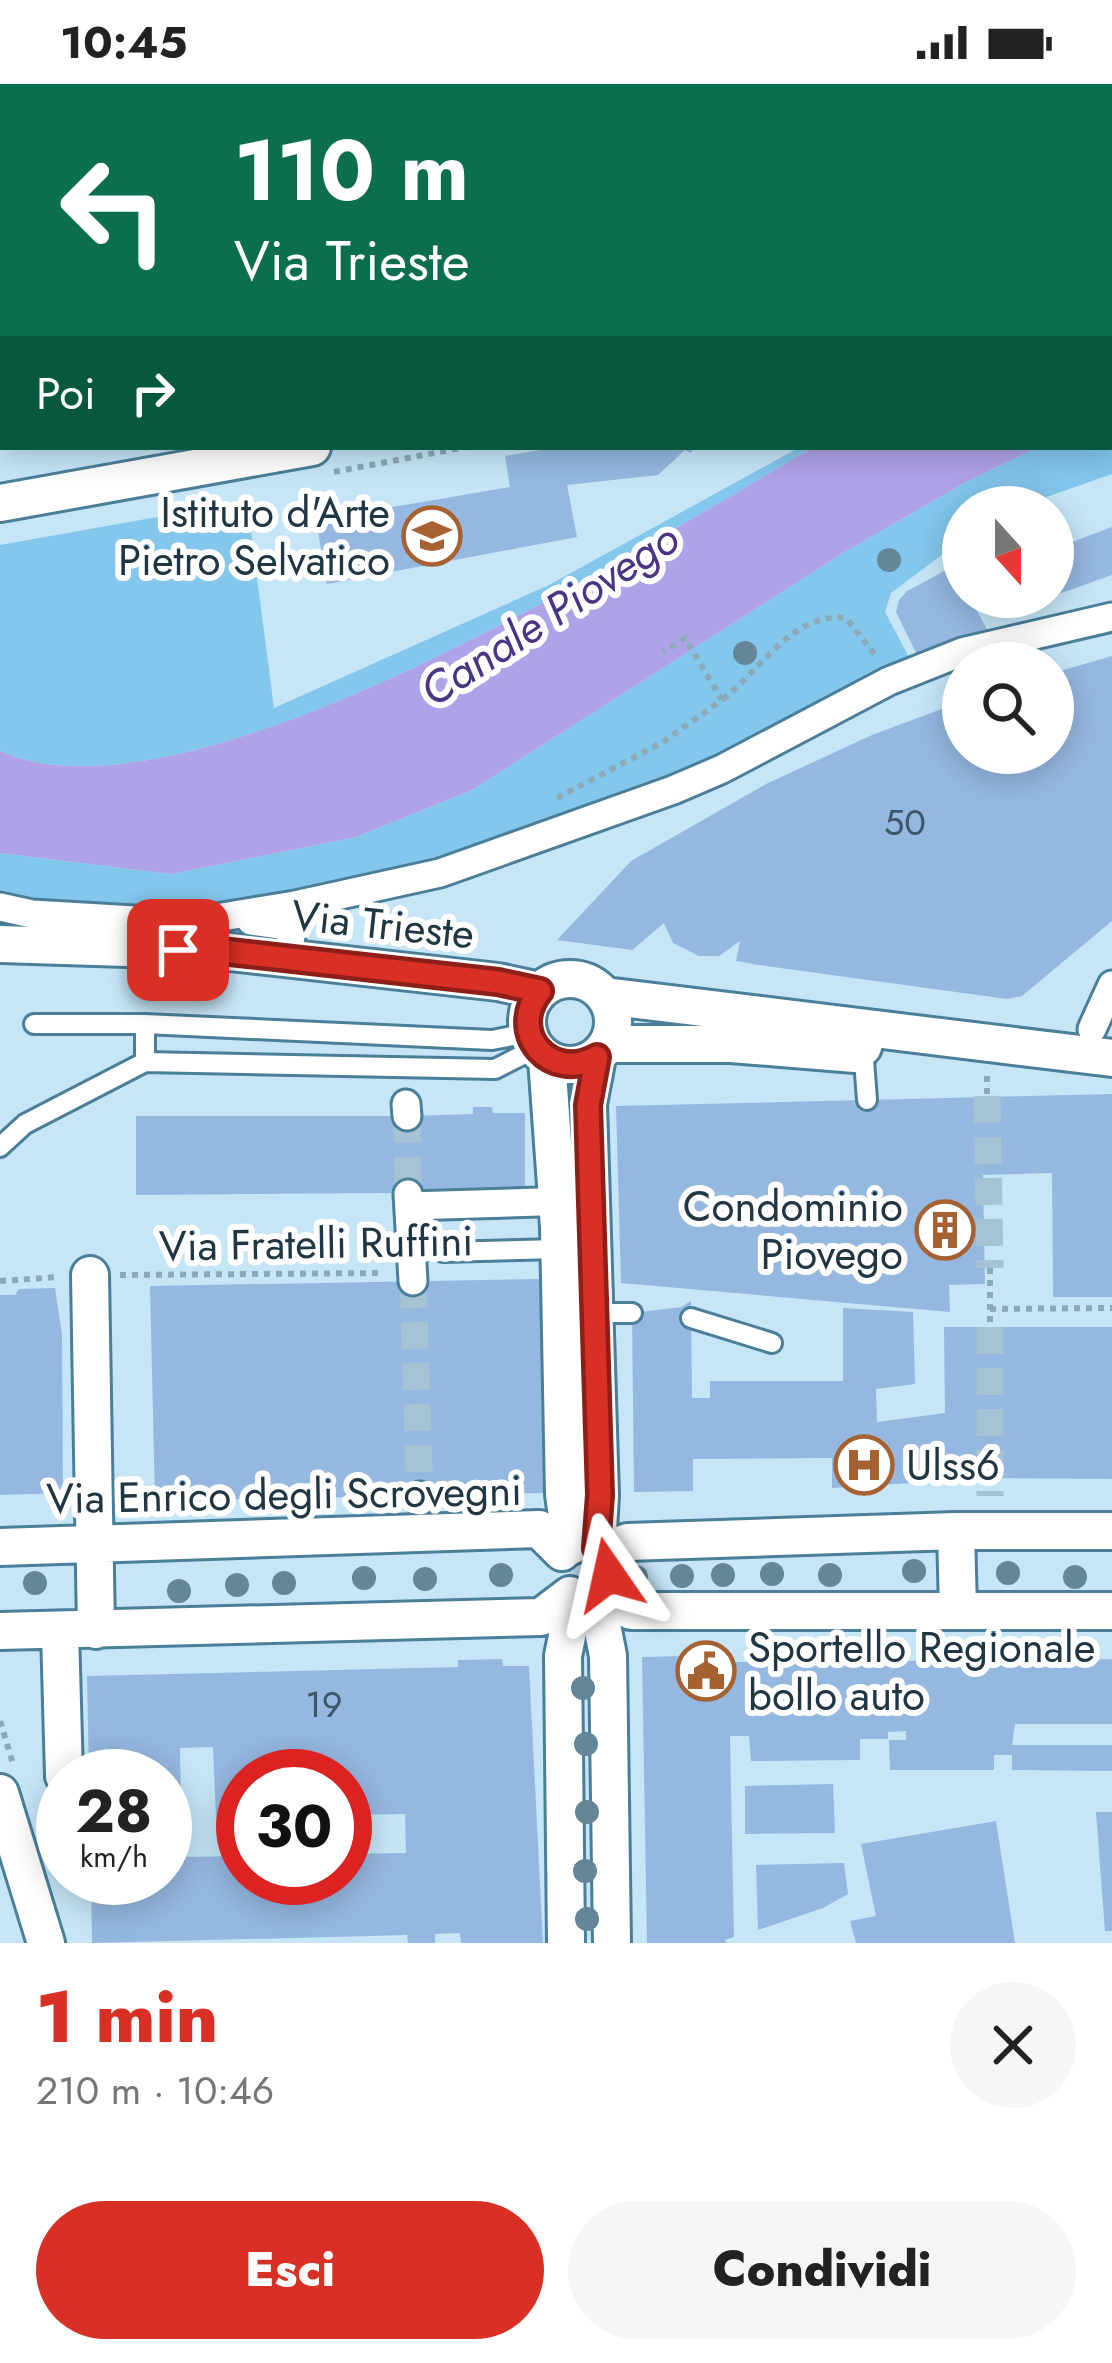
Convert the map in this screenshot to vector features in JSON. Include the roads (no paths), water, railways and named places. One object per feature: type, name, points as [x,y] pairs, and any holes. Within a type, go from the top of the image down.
[{"type":"street","points":[[0,502],[296,450]]},
{"type":"street","points":[[0,907],[32,914],[187,923],[440,873],[536,842],[722,770],[889,680],[962,652],[1112,617]]},
{"type":"street","points":[[229,918],[292,927],[288,958]]},
{"type":"street","name":"Via Trieste","points":[[0,944],[221,951],[498,982],[540,991],[574,979],[605,996],[866,1038],[1102,1044]]},
{"type":"street","points":[[1102,1044],[1112,985]]},
{"type":"street","points":[[0,1631],[541,1617],[609,1575],[583,1550],[564,1494],[560,1249],[537,1047],[528,1010],[540,991]]},
{"type":"street","points":[[583,1550],[600,1495],[588,1105],[614,1024],[605,996]]},
{"type":"street","name":"Via Trieste","points":[[537,1047],[572,1066],[602,1050],[731,1044],[855,1054],[866,1038]]},
{"type":"street","points":[[413,1277],[409,1200],[539,1202]]},
{"type":"street","points":[[67,1749],[78,1630],[93,1543],[90,1276]]},
{"type":"street","name":"Via Enrico degli Scrovegni","points":[[0,1547],[539,1529],[583,1550]]},
{"type":"street","points":[[956,1531],[958,1610]]},
{"type":"street","points":[[583,1550],[628,1542],[1112,1531]]},
{"type":"street","name":"Via Enrico degli Scrovegni","points":[[583,1550],[556,1561],[556,1581],[585,1594]]},
{"type":"street","points":[[585,1594],[631,1611],[1112,1611]]},
{"type":"street","points":[[585,1594],[608,1656],[611,1940],[566,1941],[563,1656],[585,1594]]},
{"type":"street","points":[[0,1792],[46,1943]]},
{"type":"lane","name":"Via Trieste","points":[[34,1024],[145,1024],[492,1040],[537,1047]]},
{"type":"lane","points":[[145,1024],[145,1062]]},
{"type":"lane","points":[[866,1038],[867,1100]]},
{"type":"lane","name":"Via Trieste","points":[[0,1147],[25,1124],[145,1062],[495,1069],[537,1047]]},
{"type":"lane","points":[[442,1252],[560,1249]]},
{"type":"lane","points":[[592,1313],[632,1312]]},
{"type":"lane","points":[[691,1318],[772,1343]]},
{"type":"water","name":"Canale Piovego","points":[[809,450],[1032,450],[959,486],[942,486],[942,496],[843,553],[472,790],[356,837],[171,874],[0,853],[0,751],[82,766],[183,753],[296,718],[414,668],[532,609]]},
{"type":"tunnel","points":[[987,1096],[990,1268]]},
{"type":"tunnel","points":[[407,1116],[408,1194]]},
{"type":"tunnel","points":[[413,1281],[420,1496]]},
{"type":"tunnel","points":[[990,1327],[990,1496]]},
{"type":"place","name":"Istituto d'Arte Pietro Selvatico","points":[[432,536]]},
{"type":"place","name":"Condominio Piovego","points":[[945,1230]]},
{"type":"place","name":"Ulss6","points":[[864,1465]]},
{"type":"place","name":"Sportello Regionale bollo auto","points":[[706,1671]]}]
